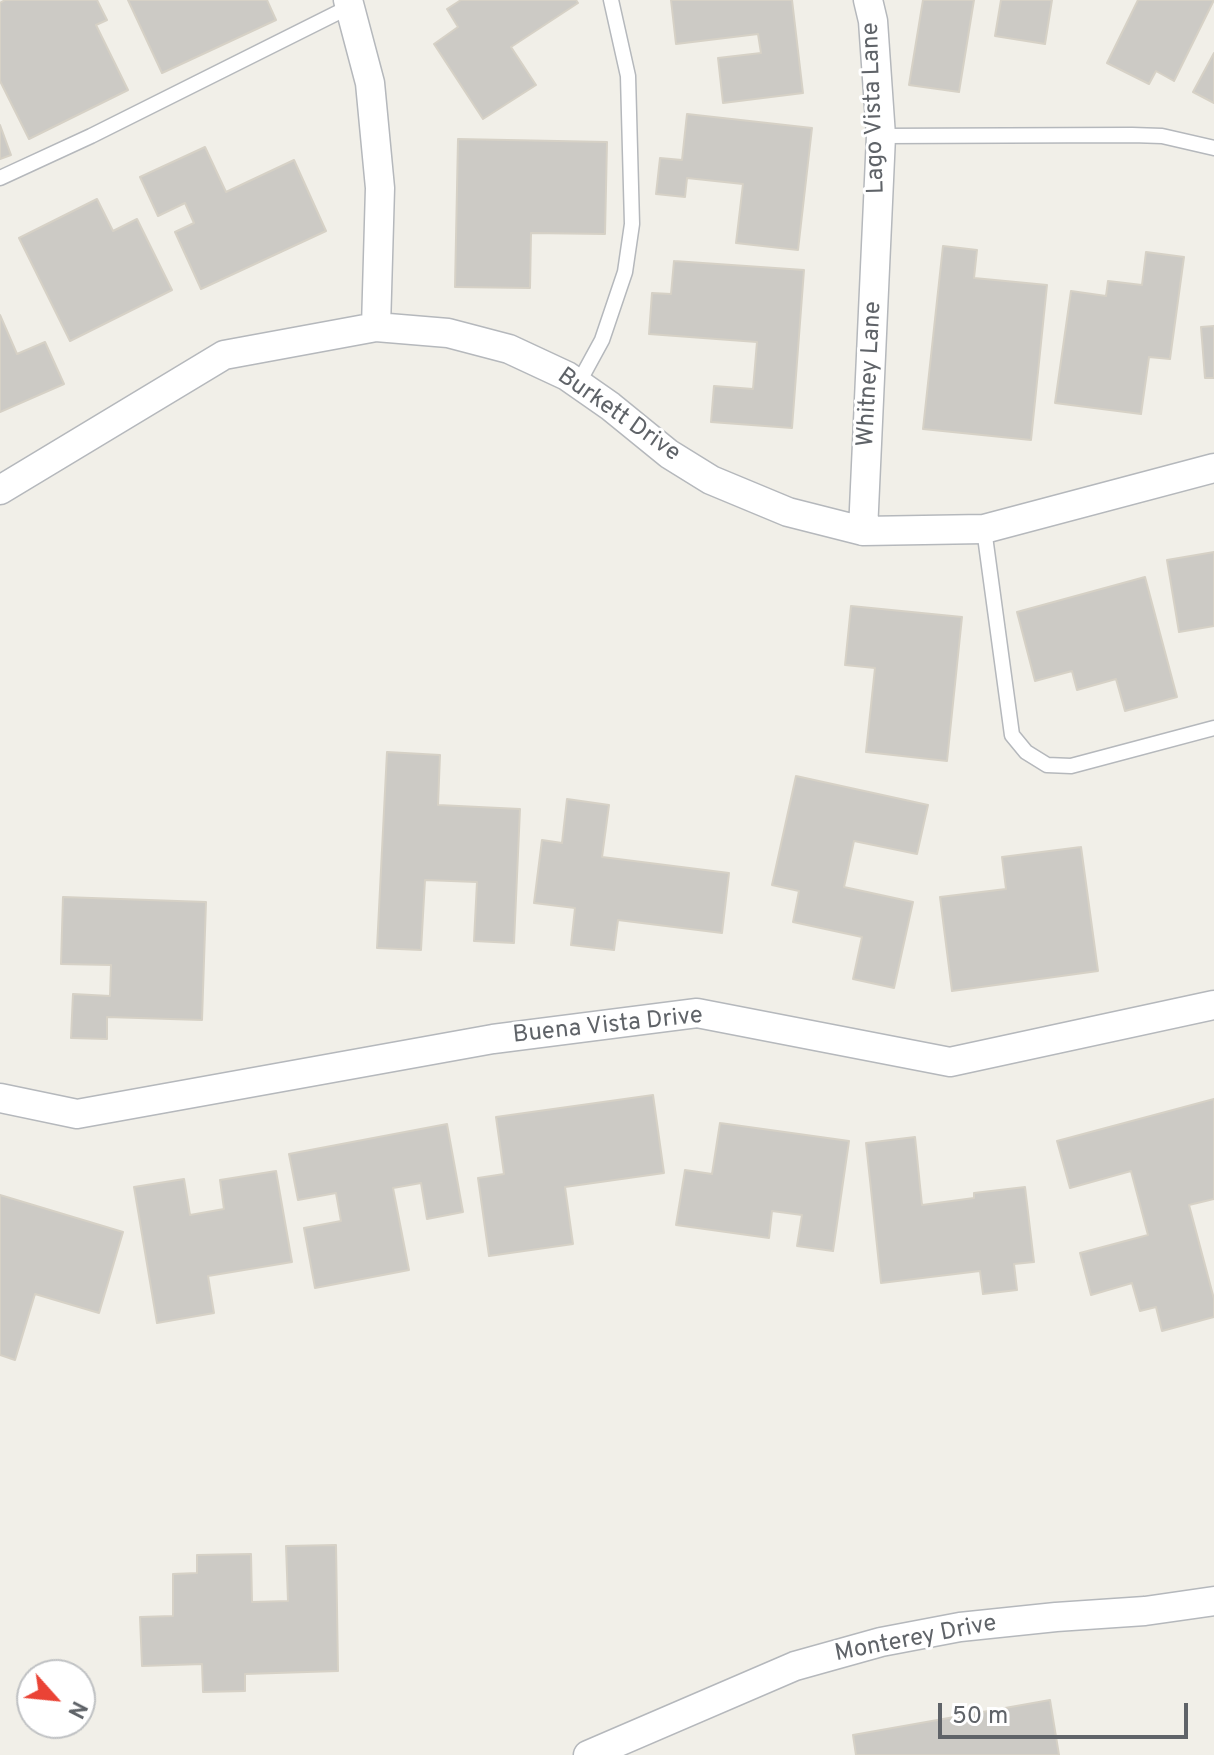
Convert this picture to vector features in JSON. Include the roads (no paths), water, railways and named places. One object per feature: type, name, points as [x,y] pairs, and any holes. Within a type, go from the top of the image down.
[{"type":"street","name":"Lago Vista Lane","points":[[868,0],[873,21],[881,136],[879,217]]},
{"type":"street","points":[[349,3],[370,83],[380,188],[376,327]]},
{"type":"street","name":"Whitney Lane","points":[[863,531],[879,217]]},
{"type":"street","name":"Burkett Drive","points":[[0,490],[224,355],[376,327],[448,333],[509,349],[578,384],[669,454],[711,480],[788,512],[863,531],[984,529],[1214,468]]},
{"type":"street","name":"Buena Vista Drive","points":[[0,1098],[77,1114],[493,1039],[697,1013],[950,1062],[1214,1005]]},
{"type":"street","name":"Monterey Drive","points":[[588,1755],[795,1666],[881,1642],[960,1627],[1145,1611],[1214,1601]]},
{"type":"lane","points":[[578,384],[602,340],[625,272],[632,224],[628,76],[611,0]]},
{"type":"lane","points":[[0,178],[91,136],[349,3]]},
{"type":"lane","points":[[881,136],[1162,136],[1214,148]]},
{"type":"lane","points":[[984,529],[1012,735],[1026,752],[1047,765],[1071,766],[1214,728]]}]
